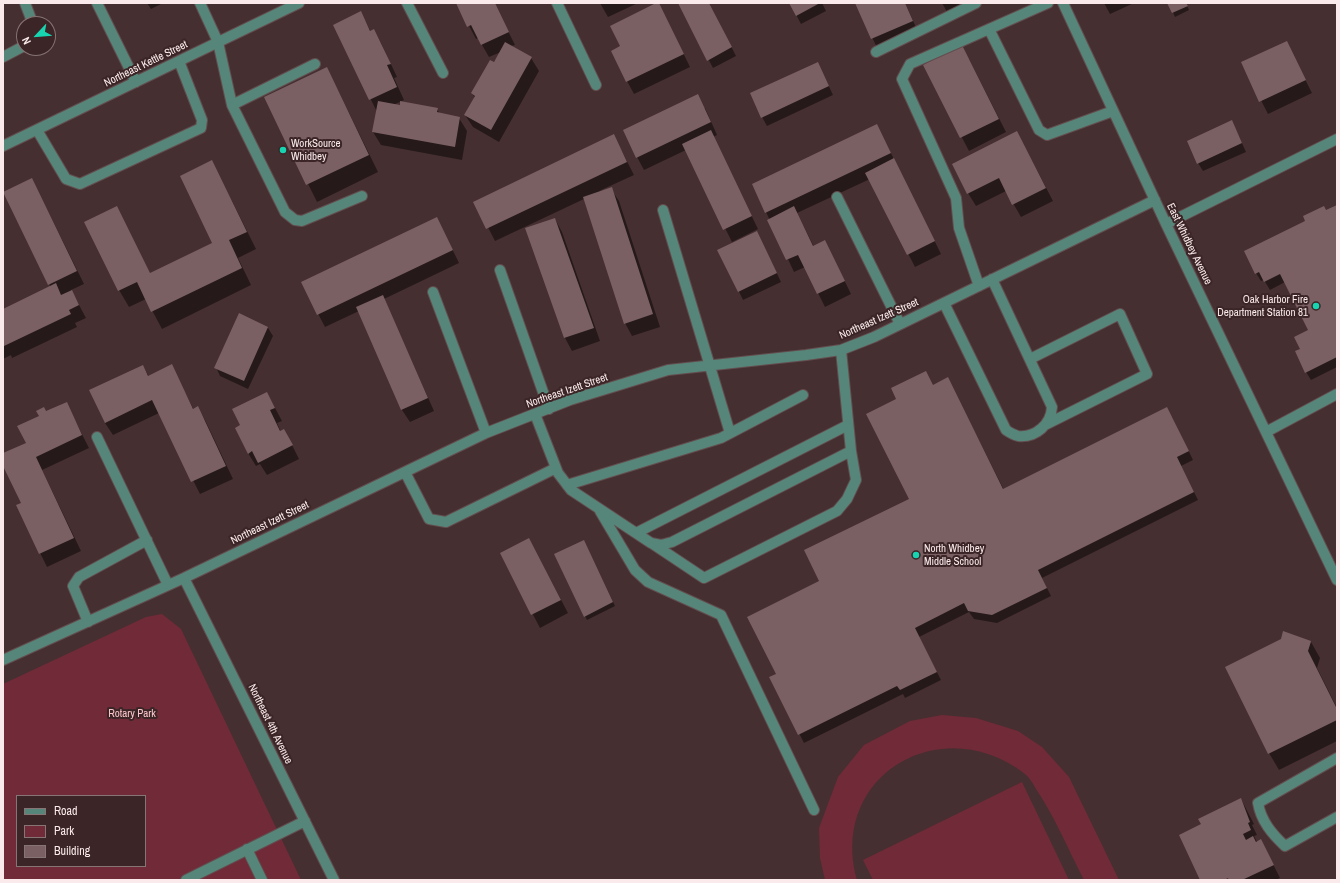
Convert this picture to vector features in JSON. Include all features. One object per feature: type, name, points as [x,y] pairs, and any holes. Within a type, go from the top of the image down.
[{"type":"street","points":[[25,3],[30,16]]},
{"type":"street","points":[[97,3],[136,82]]},
{"type":"street","points":[[200,3],[218,42],[232,105],[285,212],[295,220],[302,221],[362,196]]},
{"type":"street","name":"Northeast Kettle Street","points":[[3,146],[299,3]]},
{"type":"street","points":[[407,3],[443,73]]},
{"type":"street","points":[[557,3],[596,85]]},
{"type":"street","points":[[876,52],[976,3]]},
{"type":"street","points":[[979,286],[959,228],[956,198],[902,79],[910,64],[1048,3]]},
{"type":"street","name":"East Whidbey Avenue","points":[[1063,3],[1166,224],[1337,580]]},
{"type":"street","points":[[989,29],[1039,130],[1047,134],[1113,111]]},
{"type":"street","points":[[3,57],[16,50]]},
{"type":"street","points":[[37,130],[66,179],[80,184],[201,128],[202,120],[179,61]]},
{"type":"street","points":[[232,105],[315,64]]},
{"type":"street","points":[[1166,224],[1337,139]]},
{"type":"street","points":[[837,197],[900,324]]},
{"type":"street","name":"Northeast Izett Street","points":[[3,660],[184,578],[486,433],[534,414],[668,370],[841,350],[944,303],[1155,200]]},
{"type":"street","points":[[663,210],[730,433]]},
{"type":"street","points":[[500,270],[549,409]]},
{"type":"street","points":[[992,280],[1052,407],[1051,416],[1047,424]]},
{"type":"street","points":[[433,292],[486,433]]},
{"type":"street","points":[[944,303],[1006,430],[1017,436],[1028,435],[1039,430],[1047,424],[1147,374],[1120,314],[1030,359]]},
{"type":"street","points":[[534,414],[556,468],[571,490],[704,578],[836,512],[847,499],[856,480],[848,425],[841,350]]},
{"type":"street","points":[[1266,432],[1337,394]]},
{"type":"street","points":[[567,485],[721,438],[803,395]]},
{"type":"street","points":[[636,533],[848,425]]},
{"type":"street","points":[[97,437],[168,585]]},
{"type":"street","points":[[651,543],[661,545],[672,542],[851,451]]},
{"type":"street","points":[[405,472],[429,519],[446,522],[556,468]]},
{"type":"street","points":[[599,508],[636,570],[648,582],[721,615],[814,810]]},
{"type":"street","points":[[88,622],[73,586],[79,576],[147,540]]},
{"type":"street","name":"Northeast 4th Avenue","points":[[184,578],[334,880]]},
{"type":"street","points":[[1337,758],[1258,803],[1260,812],[1272,834],[1285,846],[1337,817]]},
{"type":"street","points":[[186,880],[305,821]]},
{"type":"street","points":[[248,849],[262,880]]},
{"type":"green space","name":"Rotary Park","points":[[162,614],[181,629],[301,880],[3,880],[3,684],[146,617]]},
{"type":"green space","points":[[942,715],[976,718],[1018,731],[1042,747],[1069,777],[1119,880],[1084,880],[1049,811],[1027,776],[993,756],[960,748],[928,751],[899,763],[876,783],[859,810],[852,843],[857,880],[825,880],[820,858],[819,828],[838,777],[864,745],[910,721]]},
{"type":"green space","points":[[1022,782],[1069,880],[873,880],[863,860]]},
{"type":"building","points":[[456,3],[495,3],[509,32],[481,45],[471,25],[467,27]]},
{"type":"building","points":[[656,3],[659,3],[684,54],[626,82],[611,51],[620,46],[610,26]]},
{"type":"building","points":[[678,3],[709,3],[732,47],[707,61]]},
{"type":"building","points":[[789,3],[820,3],[796,16]]},
{"type":"building","points":[[855,3],[905,3],[913,21],[871,39]]},
{"type":"building","points":[[1167,3],[1186,3],[1188,6],[1172,13]]},
{"type":"building","points":[[361,11],[370,31],[374,29],[391,64],[387,65],[397,87],[369,100],[333,25]]},
{"type":"building","points":[[1287,41],[1306,80],[1259,102],[1241,62]]},
{"type":"building","points":[[505,42],[532,57],[491,130],[464,115],[475,96],[471,93],[490,60],[494,62]]},
{"type":"building","points":[[962,45],[999,119],[960,138],[923,65]]},
{"type":"building","points":[[818,62],[829,86],[761,118],[750,93]]},
{"type":"building","points":[[327,67],[369,155],[306,185],[264,97]]},
{"type":"building","points":[[698,94],[711,122],[636,158],[623,130]]},
{"type":"building","points":[[378,101],[400,105],[400,101],[438,108],[437,112],[460,117],[455,147],[372,132]]},
{"type":"building","points":[[1232,120],[1242,143],[1197,164],[1187,141]]},
{"type":"building","points":[[877,124],[891,153],[765,213],[752,184]]},
{"type":"building","points":[[711,130],[752,216],[723,230],[682,144]]},
{"type":"building","points":[[1017,131],[1046,188],[1012,205],[999,178],[967,194],[952,164]]},
{"type":"building","points":[[614,134],[627,162],[486,229],[473,202]]},
{"type":"building","points":[[894,158],[935,241],[907,255],[865,173]]},
{"type":"building","points":[[212,160],[247,232],[229,240],[242,268],[151,312],[137,282],[118,291],[84,222],[117,206],[150,273],[212,243],[180,176]]},
{"type":"building","points":[[32,178],[77,271],[48,285],[3,192]]},
{"type":"building","points":[[612,187],[653,314],[624,324],[583,197]]},
{"type":"building","name":"Oak Harbor Fire Department Station 81","points":[[1337,205],[1337,357],[1305,373],[1295,351],[1300,349],[1294,337],[1308,330],[1280,274],[1264,282],[1259,272],[1255,274],[1244,251],[1305,221],[1303,216],[1324,206],[1326,210]]},
{"type":"building","points":[[794,206],[813,246],[825,240],[845,281],[817,294],[798,255],[786,260],[767,220]]},
{"type":"building","points":[[437,217],[453,250],[317,315],[301,282]]},
{"type":"building","points":[[555,218],[594,328],[564,338],[525,228]]},
{"type":"building","points":[[757,231],[777,273],[738,292],[717,250]]},
{"type":"building","points":[[56,283],[61,295],[72,290],[79,305],[69,310],[71,314],[4,346],[3,309]]},
{"type":"building","points":[[383,295],[428,398],[401,410],[356,307]]},
{"type":"building","points":[[239,313],[268,327],[244,381],[214,368]]},
{"type":"building","points":[[172,364],[193,409],[198,406],[226,466],[191,482],[152,400],[105,423],[89,390],[143,365],[148,376]]},
{"type":"building","points":[[926,371],[933,385],[948,377],[1003,489],[1167,407],[1189,451],[1177,457],[1194,492],[1038,570],[1047,588],[992,615],[968,611],[964,603],[915,628],[937,672],[900,690],[897,686],[798,735],[769,677],[776,674],[747,617],[819,581],[804,550],[909,499],[866,414],[896,399],[891,388]]},
{"type":"building","points":[[267,392],[275,408],[270,410],[280,431],[284,429],[293,445],[258,463],[252,451],[248,454],[235,428],[240,425],[232,409]]},
{"type":"building","points":[[67,402],[82,435],[36,457],[74,538],[39,554],[16,505],[21,503],[3,466],[3,453],[26,443],[17,426],[39,416],[36,411],[44,407],[46,411]]},
{"type":"building","points":[[529,538],[561,600],[531,615],[500,553]]},
{"type":"building","points":[[584,540],[613,602],[584,617],[554,554]]},
{"type":"building","points":[[1283,631],[1311,641],[1308,651],[1337,709],[1337,720],[1268,754],[1225,667],[1281,639]]},
{"type":"building","points":[[1241,798],[1250,822],[1248,823],[1251,830],[1243,834],[1246,840],[1253,836],[1256,842],[1261,839],[1274,865],[1242,880],[1229,880],[1228,878],[1224,880],[1200,880],[1179,835],[1201,824],[1198,819]]},
{"type":"place","name":"WorkSource Whidbey","points":[[283,150]]},
{"type":"place","name":"Oak Harbor Fire Department Station 81","points":[[1316,306]]},
{"type":"place","name":"North Whidbey Middle School","points":[[916,555]]}]
